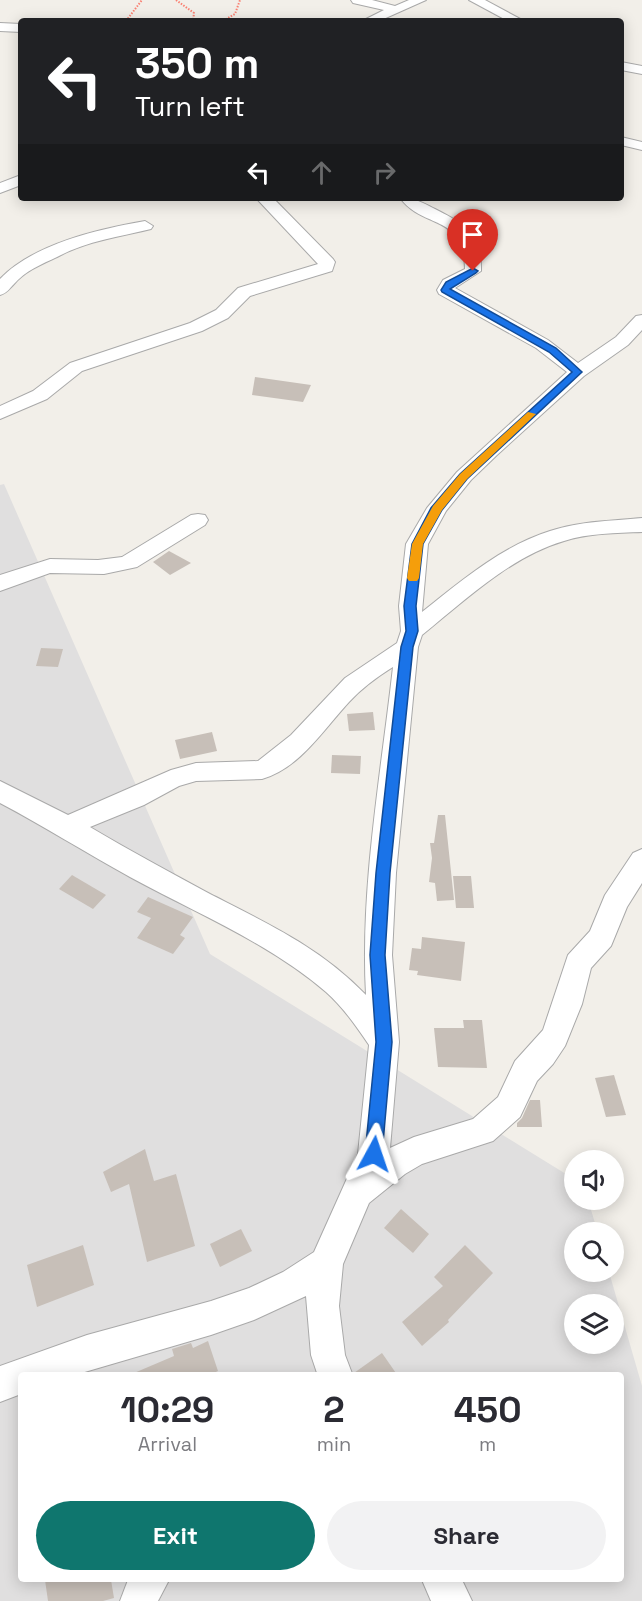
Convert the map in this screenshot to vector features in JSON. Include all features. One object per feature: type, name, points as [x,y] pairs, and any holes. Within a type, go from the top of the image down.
[{"type":"street","points":[[357,0],[377,3],[394,9]]},
{"type":"street","points":[[374,18],[420,0]]},
{"type":"street","points":[[475,0],[512,18]]},
{"type":"street","points":[[0,27],[18,28]]},
{"type":"street","points":[[624,67],[642,70]]},
{"type":"street","points":[[624,142],[642,146]]},
{"type":"street","points":[[0,188],[18,181]]},
{"type":"street","points":[[0,413],[40,395],[76,367],[196,327],[222,314],[244,292],[326,267],[327,262],[311,249],[267,201]]},
{"type":"street","points":[[412,201],[423,210],[458,226],[471,250],[473,271],[449,284],[445,290],[552,350],[578,372]]},
{"type":"street","points":[[0,290],[10,275],[70,242],[145,226]]},
{"type":"street","points":[[334,1372],[328,1355],[322,1306],[326,1264],[374,1154],[384,1042],[378,955],[383,873],[409,639],[417,544],[437,508],[464,476],[578,372],[632,342],[642,320]]},
{"type":"street","points":[[0,584],[43,567],[59,565],[107,567],[124,564],[135,560],[198,520]]},
{"type":"street","points":[[67,826],[135,798],[171,779],[196,772],[254,770],[269,766],[289,753],[354,684],[479,579],[528,547],[558,535],[596,528],[642,525]]},
{"type":"street","points":[[0,791],[67,826],[137,868],[286,946],[337,984],[358,1006],[384,1042]]},
{"type":"street","points":[[358,1193],[394,1163],[414,1152],[482,1131],[509,1107],[526,1071],[555,1037],[568,1004],[578,963],[601,938],[615,903],[642,860]]},
{"type":"street","points":[[33,1372],[87,1352],[211,1318],[254,1303],[295,1284],[326,1264]]},
{"type":"street","points":[[0,1384],[18,1377]]},
{"type":"street","points":[[139,1601],[148,1582]]},
{"type":"street","points":[[442,1582],[453,1601]]},
{"type":"path","points":[[128,18],[142,0]]},
{"type":"path","points":[[176,0],[192,9],[195,13],[194,18]]},
{"type":"path","points":[[231,18],[239,9],[240,0]]},
{"type":"shaded area","points":[[4,484],[210,954],[564,1173],[564,1210],[591,1210],[595,1222],[564,1222],[564,1282],[612,1282],[615,1294],[564,1294],[564,1354],[624,1354],[624,1324],[642,1386],[642,1601],[0,1601],[0,485]]},
{"type":"building","points":[[255,377],[311,385],[303,402],[252,395]]},
{"type":"building","points":[[169,551],[191,563],[170,575],[153,562]]},
{"type":"building","points":[[41,648],[63,649],[58,667],[36,666]]},
{"type":"building","points":[[373,712],[375,730],[349,731],[347,714]]},
{"type":"building","points":[[212,732],[217,751],[180,759],[175,740]]},
{"type":"building","points":[[332,755],[361,756],[360,774],[331,773]]},
{"type":"building","points":[[438,815],[445,815],[454,900],[437,901],[435,883],[429,882],[432,858],[430,843],[434,843]]},
{"type":"building","points":[[72,875],[106,895],[93,909],[59,889]]},
{"type":"building","points":[[453,876],[471,876],[474,908],[456,908]]},
{"type":"building","points":[[148,897],[193,917],[180,935],[185,938],[173,954],[137,938],[151,918],[137,912]]},
{"type":"building","points":[[422,937],[465,942],[461,981],[417,975],[418,971],[409,970],[412,948],[421,949]]},
{"type":"building","points":[[463,1020],[482,1020],[487,1068],[438,1067],[434,1028],[464,1028]]},
{"type":"building","points":[[614,1075],[626,1115],[606,1117],[595,1078]]},
{"type":"building","points":[[530,1100],[540,1100],[542,1127],[517,1127],[517,1123],[522,1118]]},
{"type":"building","points":[[145,1149],[154,1181],[176,1174],[195,1246],[147,1262],[129,1184],[111,1192],[103,1172]]},
{"type":"building","points":[[401,1209],[429,1234],[413,1253],[384,1228]]},
{"type":"building","points":[[241,1229],[252,1251],[220,1267],[210,1244]]},
{"type":"building","points":[[83,1245],[94,1285],[37,1307],[27,1265]]},
{"type":"building","points":[[465,1245],[493,1273],[448,1320],[449,1322],[422,1346],[402,1322],[443,1286],[434,1277]]},
{"type":"building","points":[[208,1341],[218,1371],[136,1372],[174,1356],[172,1349],[191,1343],[193,1348]]},
{"type":"building","points":[[382,1353],[395,1372],[355,1372]]},
{"type":"building","points":[[45,1582],[111,1582],[114,1598],[103,1601],[48,1601]]},
{"type":"slow traffic","points":[[413,578],[417,544],[437,508],[464,476],[531,414]]},
{"type":"route","points":[[374,1154],[384,1042],[378,955],[383,873],[407,647],[412,631],[410,606],[417,544],[437,508],[464,476],[578,372],[552,350],[445,290],[449,284],[473,271]]}]
